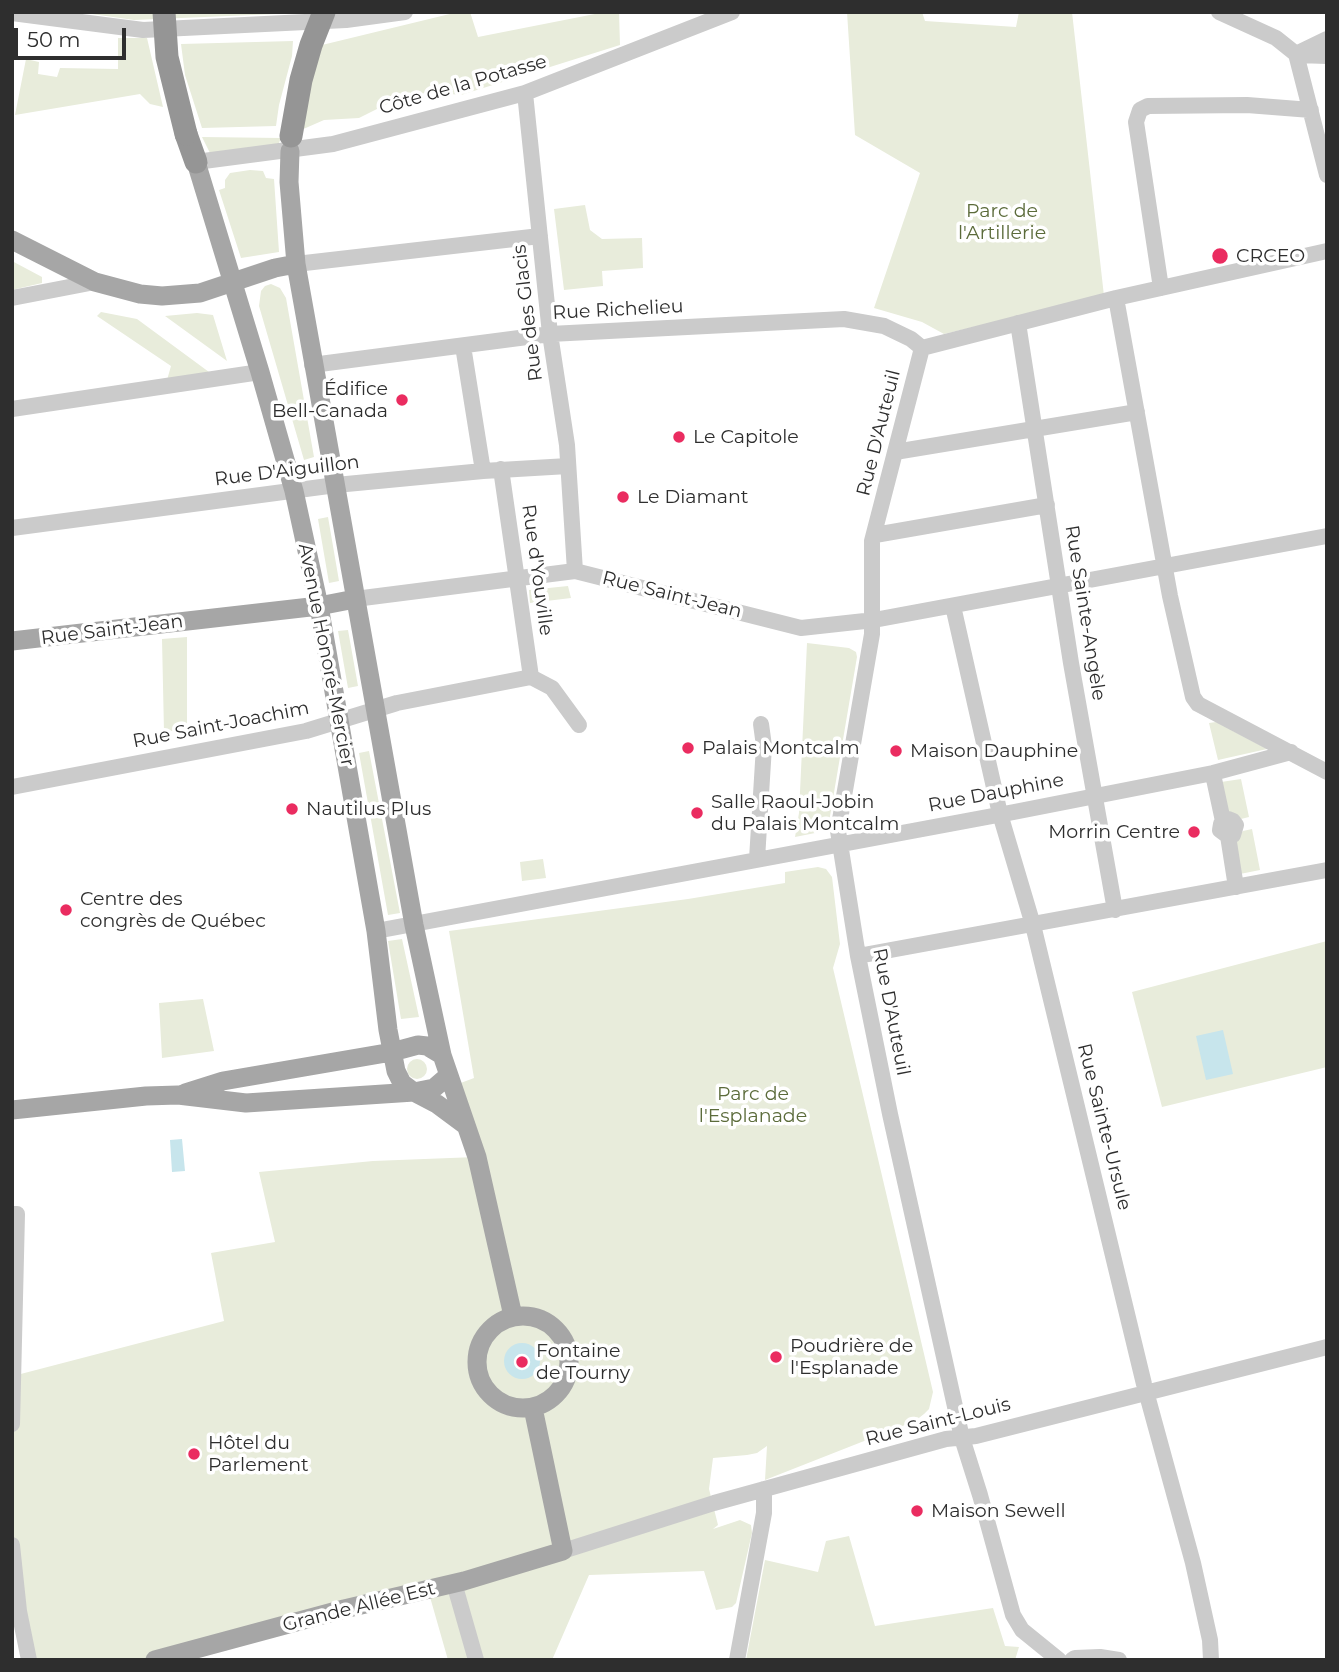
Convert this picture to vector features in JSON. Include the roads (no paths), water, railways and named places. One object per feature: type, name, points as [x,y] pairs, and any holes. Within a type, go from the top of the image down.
[{"type":"highway","points":[[164,12],[167,57],[186,134],[196,162]]},
{"type":"highway","points":[[290,143],[301,80],[324,12]]},
{"type":"main road","name":"Avenue Honoré-Mercier","points":[[290,143],[289,182],[296,264],[312,365],[336,485],[414,925],[442,1055],[477,1157],[513,1316]]},
{"type":"main road","name":"Avenue Honoré-Mercier","points":[[196,162],[294,491],[340,720],[376,931],[392,1052],[402,1083],[464,1124]]},
{"type":"main road","points":[[12,240],[95,282],[162,296],[200,293],[275,268],[296,264]]},
{"type":"main road","name":"Rue Saint-Jean","points":[[12,641],[319,606],[355,599]]},
{"type":"main road","points":[[12,1110],[178,1095],[246,1077],[392,1052],[418,1045],[427,1046],[442,1055]]},
{"type":"main road","points":[[178,1095],[246,1103],[414,1092],[434,1088],[448,1076]]},
{"type":"main road","points":[[513,1316],[539,1318],[551,1325],[561,1334],[569,1349],[567,1377],[560,1391],[548,1402],[533,1408],[505,1405],[493,1397],[478,1373],[480,1344],[488,1331],[513,1316]]},
{"type":"main road","points":[[533,1408],[563,1551]]},
{"type":"main road","name":"Grande Allée Est","points":[[155,1660],[344,1609],[454,1583],[563,1551]]},
{"type":"street","points":[[12,13],[143,30],[346,20],[405,12]]},
{"type":"street","name":"Côte de la Potasse","points":[[196,162],[290,143],[332,144],[525,93],[732,12]]},
{"type":"street","points":[[1219,12],[1276,38],[1296,54],[1327,56]]},
{"type":"street","points":[[1296,54],[1327,39]]},
{"type":"street","points":[[1296,54],[1327,175]]},
{"type":"street","name":"Rue des Glacis","points":[[525,93],[550,334],[568,466],[575,571]]},
{"type":"street","points":[[1161,288],[1136,122],[1140,110],[1148,106],[1247,105],[1311,110]]},
{"type":"street","points":[[296,264],[540,236]]},
{"type":"street","points":[[922,348],[1116,298],[1327,251]]},
{"type":"street","points":[[12,298],[95,282]]},
{"type":"street","points":[[1116,298],[1167,566],[1170,596],[1193,697],[1198,704],[1327,772]]},
{"type":"street","name":"Rue Richelieu","points":[[312,365],[550,334],[844,319],[884,326],[911,339],[922,348]]},
{"type":"street","name":"Rue Sainte-Angèle","points":[[1018,323],[1071,663],[1115,910]]},
{"type":"street","points":[[463,346],[483,471]]},
{"type":"street","name":"Rue D'Auteuil","points":[[922,348],[871,550],[874,620],[838,831],[839,844],[858,956],[890,1114],[962,1438],[1013,1615],[1022,1630],[1059,1660]]},
{"type":"street","points":[[12,409],[260,372]]},
{"type":"street","points":[[895,452],[1137,412]]},
{"type":"street","name":"Rue D'Aiguillon","points":[[12,528],[336,485],[501,469],[568,466]]},
{"type":"street","name":"Rue d'Youville","points":[[501,469],[531,677]]},
{"type":"street","points":[[875,535],[1047,505]]},
{"type":"street","name":"Rue Saint-Jean","points":[[355,599],[575,571],[801,628],[874,620],[1327,536]]},
{"type":"street","name":"Rue Sainte-Ursule","points":[[953,606],[1000,814],[1033,925],[1146,1393],[1191,1554],[1210,1640],[1211,1660]]},
{"type":"street","points":[[531,677],[552,688],[579,725]]},
{"type":"street","name":"Rue Saint-Joachim","points":[[12,787],[306,731],[397,703],[531,677]]},
{"type":"street","points":[[757,859],[764,746],[761,724]]},
{"type":"street","name":"Rue Dauphine","points":[[376,931],[1213,773],[1291,752]]},
{"type":"street","points":[[1214,779],[1235,826],[1236,887]]},
{"type":"street","points":[[858,956],[1327,870]]},
{"type":"street","points":[[12,1424],[15,1214]]},
{"type":"street","name":"Rue Saint-Louis","points":[[563,1551],[764,1489],[946,1439],[962,1438],[1327,1347]]},
{"type":"street","points":[[737,1660],[764,1513],[764,1489]]},
{"type":"street","points":[[12,1545],[19,1611],[29,1660]]},
{"type":"street","points":[[454,1583],[476,1660]]},
{"type":"street","points":[[1072,1660],[1100,1657],[1119,1660]]},
{"type":"water","points":[[1223,1030],[1233,1074],[1206,1080],[1196,1036]]},
{"type":"water","points":[[182,1139],[185,1171],[172,1172],[170,1140]]},
{"type":"water","name":"Fontaine de Tourny","points":[[522,1343],[535,1348],[540,1361],[535,1374],[522,1379],[509,1374],[504,1361],[509,1348]]},
{"type":"place","name":"CRCEO","points":[[1220,256]]},
{"type":"place","name":"Édifice Bell-Canada","points":[[402,400]]},
{"type":"place","name":"Le Capitole","points":[[679,437]]},
{"type":"place","name":"Le Diamant","points":[[623,497]]},
{"type":"place","name":"Palais Montcalm","points":[[688,748]]},
{"type":"place","name":"Maison Dauphine","points":[[896,751]]},
{"type":"place","name":"Nautilus Plus","points":[[292,809]]},
{"type":"place","name":"Salle Raoul-Jobin du Palais Montcalm","points":[[697,813]]},
{"type":"place","name":"Morrin Centre","points":[[1194,832]]},
{"type":"place","name":"Centre des congrès de Québec","points":[[66,910]]},
{"type":"place","name":"Poudrière de l'Esplanade","points":[[776,1357]]},
{"type":"place","name":"Fontaine de Tourny","points":[[522,1362]]},
{"type":"place","name":"Hôtel du Parlement","points":[[194,1454]]},
{"type":"place","name":"Maison Sewell","points":[[917,1511]]},
{"type":"park label","name":"Parc de l'Artillerie","points":[[1002,222]]},
{"type":"park label","name":"Parc de l'Esplanade","points":[[753,1105]]}]
